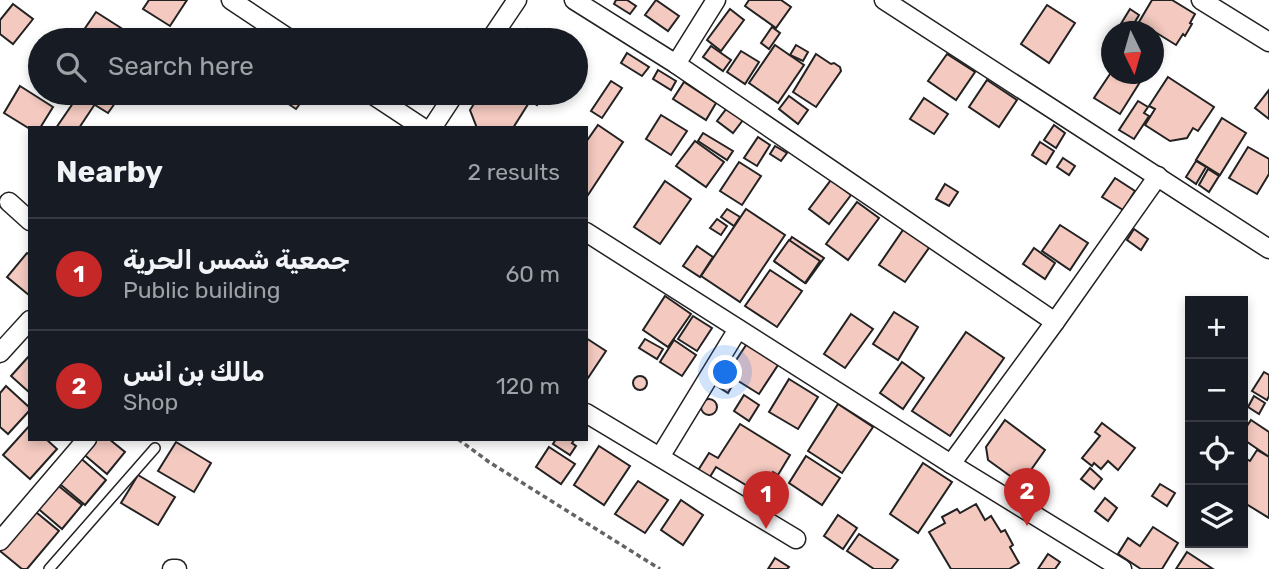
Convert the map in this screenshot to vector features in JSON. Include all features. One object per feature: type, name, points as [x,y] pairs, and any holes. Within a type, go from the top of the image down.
[{"type":"street","points":[[231,0],[273,28]]},
{"type":"street","points":[[499,28],[517,0]]},
{"type":"street","points":[[574,0],[676,64],[1055,322]]},
{"type":"street","points":[[676,64],[716,0]]},
{"type":"street","points":[[884,0],[1269,249]]},
{"type":"street","points":[[1201,0],[1269,42]]},
{"type":"street","points":[[388,105],[420,126]]},
{"type":"street","points":[[433,126],[447,105]]},
{"type":"street","points":[[951,464],[1158,176]]},
{"type":"street","points":[[9,202],[28,219]]},
{"type":"street","points":[[588,233],[951,464],[1122,569]]},
{"type":"street","points":[[0,353],[28,322]]},
{"type":"street","points":[[660,457],[738,329]]},
{"type":"street","points":[[588,414],[796,539]]},
{"type":"street","points":[[0,541],[85,441]]},
{"type":"lane","points":[[49,569],[155,447]]},
{"type":"path","points":[[461,441],[489,462],[660,569]]},
{"type":"building","points":[[149,0],[187,0],[170,26],[143,9]]},
{"type":"building","points":[[616,0],[627,0],[636,6],[630,14],[614,4]]},
{"type":"building","points":[[656,0],[679,16],[668,31],[645,15]]},
{"type":"building","points":[[749,0],[781,0],[791,7],[776,28],[745,6]]},
{"type":"building","points":[[1152,0],[1172,0],[1195,14],[1185,36],[1183,34],[1176,45],[1164,38],[1164,21],[1140,21]]},
{"type":"building","points":[[13,4],[33,19],[13,44],[0,34],[0,20]]},
{"type":"building","points":[[1047,5],[1075,23],[1049,63],[1021,44]]},
{"type":"building","points":[[730,9],[744,20],[721,51],[707,40]]},
{"type":"building","points":[[1130,9],[1139,15],[1135,21],[1123,21]]},
{"type":"building","points":[[96,12],[121,28],[85,28]]},
{"type":"building","points":[[772,27],[780,33],[769,49],[761,43]]},
{"type":"building","points":[[775,45],[804,65],[778,103],[749,83]]},
{"type":"building","points":[[796,45],[808,52],[803,61],[790,55]]},
{"type":"building","points":[[711,46],[731,60],[723,71],[703,57]]},
{"type":"building","points":[[741,51],[759,62],[745,84],[727,72]]},
{"type":"building","points":[[627,53],[649,67],[642,76],[621,63]]},
{"type":"building","points":[[816,54],[840,67],[841,71],[816,107],[793,92]]},
{"type":"building","points":[[947,54],[975,72],[956,100],[928,81]]},
{"type":"building","points":[[658,70],[676,81],[671,90],[653,79]]},
{"type":"building","points":[[1168,77],[1214,107],[1198,131],[1193,128],[1187,138],[1170,141],[1145,125],[1155,109],[1149,106]]},
{"type":"building","points":[[987,80],[1017,100],[999,127],[969,107]]},
{"type":"building","points":[[611,81],[622,88],[602,118],[591,111]]},
{"type":"building","points":[[684,82],[716,103],[706,120],[673,99]]},
{"type":"building","points":[[1103,84],[1139,84],[1120,114],[1094,98]]},
{"type":"building","points":[[20,86],[28,91],[28,105],[53,107],[41,126],[28,128],[4,113]]},
{"type":"building","points":[[1269,90],[1269,119],[1255,108]]},
{"type":"building","points":[[789,96],[808,110],[798,124],[779,109]]},
{"type":"building","points":[[924,98],[948,114],[934,134],[910,119]]},
{"type":"building","points":[[1138,101],[1148,107],[1144,113],[1149,116],[1134,139],[1119,130]]},
{"type":"building","points":[[72,105],[94,105],[80,126],[57,126]]},
{"type":"building","points":[[95,105],[114,105],[108,113]]},
{"type":"building","points":[[473,105],[527,105],[514,126],[476,126],[470,110]]},
{"type":"building","points":[[727,108],[743,120],[733,133],[717,121]]},
{"type":"building","points":[[661,115],[687,131],[671,155],[646,139]]},
{"type":"building","points":[[1222,118],[1246,133],[1220,175],[1196,160]]},
{"type":"building","points":[[598,125],[623,142],[588,195],[588,139]]},
{"type":"building","points":[[1054,125],[1065,133],[1056,148],[1044,140]]},
{"type":"building","points":[[703,133],[733,151],[727,160],[698,141]]},
{"type":"building","points":[[758,137],[770,145],[757,166],[744,158]]},
{"type":"building","points":[[695,141],[724,162],[706,187],[676,166]]},
{"type":"building","points":[[1040,142],[1054,151],[1046,164],[1032,155]]},
{"type":"building","points":[[775,146],[787,153],[781,161],[770,154]]},
{"type":"building","points":[[1248,147],[1269,159],[1269,174],[1257,194],[1229,178]]},
{"type":"building","points":[[1063,158],[1075,166],[1069,175],[1057,167]]},
{"type":"building","points":[[1196,161],[1206,167],[1196,184],[1186,177]]},
{"type":"building","points":[[739,162],[761,176],[742,205],[720,191]]},
{"type":"building","points":[[1208,169],[1219,176],[1209,192],[1199,185]]},
{"type":"building","points":[[1115,178],[1135,191],[1123,210],[1102,197]]},
{"type":"building","points":[[831,180],[851,195],[829,224],[809,209]]},
{"type":"building","points":[[665,181],[691,199],[660,244],[634,227]]},
{"type":"building","points":[[945,184],[958,192],[949,206],[936,199]]},
{"type":"building","points":[[857,202],[879,218],[848,260],[826,244]]},
{"type":"building","points":[[727,209],[740,217],[734,226],[721,217]]},
{"type":"building","points":[[746,209],[785,235],[740,302],[701,276]]},
{"type":"building","points":[[717,219],[727,226],[721,235],[710,228]]},
{"type":"building","points":[[1060,225],[1088,243],[1070,270],[1042,251]]},
{"type":"building","points":[[905,227],[931,245],[905,282],[879,265]]},
{"type":"building","points":[[1134,229],[1148,239],[1141,250],[1127,240]]},
{"type":"building","points":[[792,237],[824,258],[806,283],[775,262]]},
{"type":"building","points":[[789,240],[820,261],[805,283],[774,261]]},
{"type":"building","points":[[697,246],[713,257],[700,277],[683,266]]},
{"type":"building","points":[[1034,248],[1055,263],[1045,279],[1023,264]]},
{"type":"building","points":[[27,253],[28,254],[28,294],[7,277]]},
{"type":"building","points":[[770,270],[802,291],[777,327],[745,306]]},
{"type":"building","points":[[665,296],[691,314],[668,347],[643,330]]},
{"type":"building","points":[[894,312],[918,327],[898,360],[873,344]]},
{"type":"building","points":[[851,314],[873,329],[845,368],[824,354]]},
{"type":"building","points":[[693,316],[712,328],[697,351],[678,339]]},
{"type":"building","points":[[966,332],[1004,358],[950,436],[912,411]]},
{"type":"building","points":[[588,339],[606,351],[588,378]]},
{"type":"building","points":[[645,339],[663,349],[657,359],[639,348]]},
{"type":"building","points":[[674,340],[696,355],[682,376],[660,362]]},
{"type":"building","points":[[748,342],[780,362],[759,394],[727,374]]},
{"type":"building","points":[[28,357],[28,391],[11,376]]},
{"type":"building","points":[[902,362],[924,378],[903,409],[880,393]]},
{"type":"building","points":[[1264,372],[1269,375],[1267,400],[1252,391]]},
{"type":"building","points":[[717,374],[733,384],[728,393],[712,383]]},
{"type":"building","points":[[637,376],[643,376],[647,383],[643,390],[637,390],[633,386],[633,380]]},
{"type":"building","points":[[789,379],[818,397],[798,429],[769,412]]},
{"type":"building","points":[[6,386],[28,406],[28,412],[8,434],[0,427],[0,393]]},
{"type":"building","points":[[744,395],[759,405],[749,421],[734,411]]},
{"type":"building","points":[[1254,396],[1265,403],[1259,414],[1248,407]]},
{"type":"building","points":[[709,399],[715,401],[715,413],[709,415],[703,413],[701,407],[703,401]]},
{"type":"building","points":[[838,404],[873,427],[842,473],[808,451]]},
{"type":"building","points":[[1005,420],[1045,450],[1021,484],[988,460],[986,447]]},
{"type":"building","points":[[1251,420],[1269,432],[1269,457],[1248,442],[1248,424]]},
{"type":"building","points":[[1102,423],[1135,448],[1118,470],[1108,461],[1101,469],[1082,458],[1100,436],[1095,432]]},
{"type":"building","points":[[740,424],[790,455],[778,475],[773,472],[759,493],[716,467],[708,480],[697,472],[709,453],[718,458]]},
{"type":"building","points":[[28,427],[28,441],[48,441],[57,449],[30,479],[3,455]]},
{"type":"building","points":[[91,441],[111,441],[125,452],[107,474],[81,452]]},
{"type":"building","points":[[555,441],[574,441],[572,443],[576,446],[570,455],[553,444]]},
{"type":"building","points":[[176,442],[211,463],[194,492],[158,471]]},
{"type":"building","points":[[599,446],[630,466],[604,505],[574,485]]},
{"type":"building","points":[[549,447],[575,464],[561,484],[536,467]]},
{"type":"building","points":[[1257,450],[1269,457],[1269,518],[1248,505],[1248,460],[1250,461]]},
{"type":"building","points":[[77,455],[106,480],[85,505],[55,480]]},
{"type":"building","points":[[806,456],[840,478],[822,505],[789,483]]},
{"type":"building","points":[[923,463],[952,482],[918,533],[890,514]]},
{"type":"building","points":[[1090,468],[1102,479],[1094,489],[1081,479]]},
{"type":"building","points":[[138,475],[175,497],[158,525],[121,503]]},
{"type":"building","points":[[638,481],[668,500],[645,533],[615,514]]},
{"type":"building","points":[[55,483],[82,505],[62,529],[35,506]]},
{"type":"building","points":[[1160,484],[1175,493],[1167,506],[1152,496]]},
{"type":"building","points":[[1105,498],[1117,508],[1108,521],[1095,511]]},
{"type":"building","points":[[681,500],[703,515],[683,545],[661,530]]},
{"type":"building","points":[[976,504],[985,520],[991,516],[1001,532],[1005,530],[1019,563],[1009,569],[951,569],[929,532],[945,523],[942,517],[957,509],[960,513]]},
{"type":"building","points":[[31,508],[59,531],[27,569],[22,569],[0,551],[0,546]]},
{"type":"building","points":[[838,515],[857,528],[843,549],[824,536]]},
{"type":"building","points":[[1153,527],[1178,543],[1162,569],[1141,569],[1118,554],[1128,538],[1140,546]]},
{"type":"building","points":[[859,534],[898,560],[891,569],[874,569],[847,551]]},
{"type":"building","points":[[1187,552],[1213,569],[1176,569]]},
{"type":"building","points":[[1048,554],[1060,562],[1055,569],[1038,569]]},
{"type":"building","points":[[775,558],[789,567],[768,569]]},
{"type":"place","name":"مالك بن انس","points":[[1027,526]]},
{"type":"place","name":"جمعية شمس الحرية","points":[[766,529]]}]
